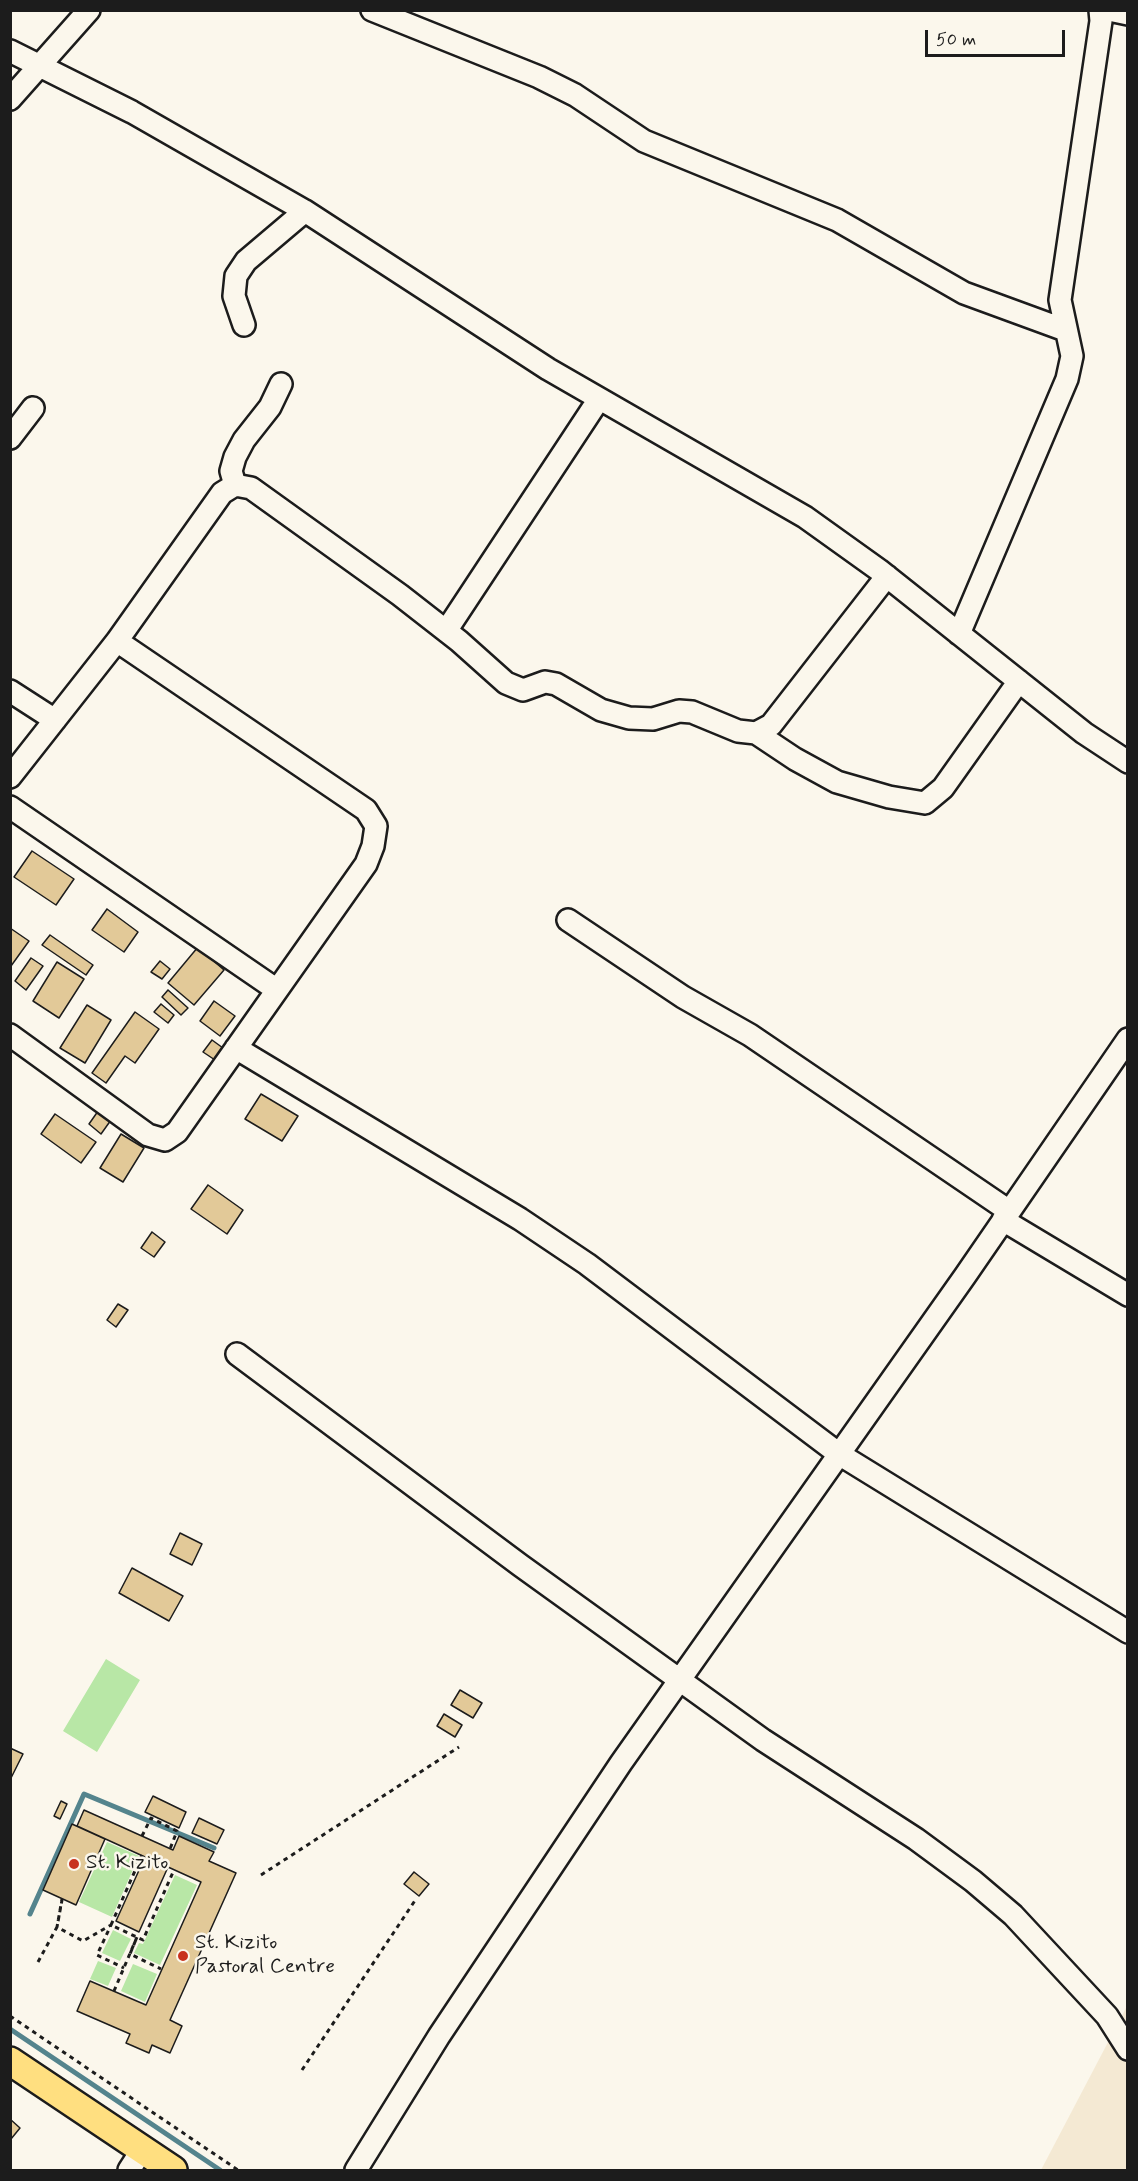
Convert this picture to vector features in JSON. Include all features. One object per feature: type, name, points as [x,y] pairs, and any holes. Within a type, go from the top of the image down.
[{"type":"main road","points":[[10,2061],[135,2160],[173,2170]]},
{"type":"street","points":[[10,99],[89,10]]},
{"type":"street","points":[[372,10],[539,76],[575,96],[644,141],[837,220],[964,293],[1065,330]]},
{"type":"street","points":[[959,633],[1050,426],[1067,380],[1072,356],[1060,300],[1101,21],[1100,10]]},
{"type":"street","points":[[1108,10],[1128,14]]},
{"type":"street","points":[[10,51],[132,112],[305,212],[548,369],[805,517],[887,576],[1084,732],[1128,762]]},
{"type":"street","points":[[244,325],[234,296],[236,276],[246,261],[305,212]]},
{"type":"street","points":[[235,485],[231,471],[235,457],[244,440],[270,407],[281,384]]},
{"type":"street","points":[[446,631],[598,399]]},
{"type":"street","points":[[10,438],[33,408]]},
{"type":"street","points":[[10,777],[117,640],[222,493],[235,485],[251,488],[446,631],[506,683],[523,690],[545,682],[556,684],[601,710],[628,718],[653,719],[679,711],[692,712],[738,731],[756,733],[795,759],[837,782],[890,797],[925,803],[943,788],[1019,681]]},
{"type":"street","points":[[756,733],[771,725],[887,576]]},
{"type":"street","points":[[10,1035],[148,1135],[165,1140],[177,1132],[366,864],[373,846],[376,826],[366,810],[117,640]]},
{"type":"street","points":[[10,691],[55,720]]},
{"type":"street","points":[[10,807],[277,990]]},
{"type":"street","points":[[568,920],[683,997],[750,1035],[1006,1215],[1128,1295]]},
{"type":"street","points":[[356,2170],[439,2036],[621,1763],[1128,1039]]},
{"type":"street","points":[[236,1048],[568,1251],[839,1454],[1128,1632]]},
{"type":"street","points":[[237,1354],[520,1565],[764,1740],[915,1839],[973,1881],[1013,1915],[1107,2016],[1128,2049]]},
{"type":"path","points":[[261,1875],[459,1747]]},
{"type":"path","points":[[142,1836],[151,1818],[177,1830],[170,1849]]},
{"type":"path","points":[[124,1968],[97,1955],[142,1855]]},
{"type":"path","points":[[111,1925],[143,1940],[174,1870]]},
{"type":"path","points":[[38,1962],[57,1927],[62,1900],[63,1899],[57,1927]]},
{"type":"path","points":[[302,2070],[416,1899]]},
{"type":"path","points":[[57,1927],[83,1941],[111,1925]]},
{"type":"path","points":[[114,1991],[137,1937]]},
{"type":"path","points":[[137,1937],[130,1954],[160,1969]]},
{"type":"path","points":[[10,2016],[238,2170]]},
{"type":"shaded area","points":[[1127,2006],[1127,2170],[1041,2170]]},
{"type":"green space","points":[[106,1659],[140,1680],[97,1752],[63,1731]]},
{"type":"green space","points":[[107,1842],[139,1856],[112,1917],[79,1902]]},
{"type":"green space","points":[[175,1875],[197,1885],[160,1965],[134,1953],[139,1943],[143,1944]]},
{"type":"green space","points":[[113,1930],[131,1939],[120,1961],[102,1953]]},
{"type":"green space","points":[[98,1961],[116,1968],[108,1986],[90,1979]]},
{"type":"green space","points":[[133,1964],[157,1974],[145,2002],[121,1991]]},
{"type":"building","points":[[32,851],[74,879],[56,905],[14,877]]},
{"type":"building","points":[[107,909],[138,932],[124,952],[92,930]]},
{"type":"building","points":[[10,928],[29,941],[11,966],[10,966]]},
{"type":"building","points":[[50,935],[93,965],[86,975],[42,945]]},
{"type":"building","points":[[198,947],[224,970],[194,1005],[168,983]]},
{"type":"building","points":[[31,958],[43,966],[26,990],[15,981]]},
{"type":"building","points":[[160,961],[170,969],[162,979],[151,972]]},
{"type":"building","points":[[57,962],[84,979],[59,1018],[33,1001]]},
{"type":"building","points":[[168,990],[188,1008],[181,1015],[162,997]]},
{"type":"building","points":[[214,1001],[235,1016],[220,1036],[200,1021]]},
{"type":"building","points":[[161,1004],[174,1015],[168,1023],[154,1012]]},
{"type":"building","points":[[87,1005],[111,1020],[85,1063],[60,1048]]},
{"type":"building","points":[[135,1012],[159,1029],[135,1063],[125,1056],[106,1083],[92,1073]]},
{"type":"building","points":[[212,1040],[223,1048],[215,1060],[203,1052]]},
{"type":"building","points":[[261,1094],[298,1116],[282,1141],[245,1119]]},
{"type":"building","points":[[103,1104],[116,1113],[101,1134],[89,1124]]},
{"type":"building","points":[[55,1114],[96,1142],[81,1163],[41,1134]]},
{"type":"building","points":[[121,1134],[144,1148],[123,1182],[100,1168]]},
{"type":"building","points":[[208,1185],[243,1210],[227,1234],[191,1209]]},
{"type":"building","points":[[152,1232],[165,1242],[154,1257],[141,1248]]},
{"type":"building","points":[[118,1304],[128,1310],[116,1327],[107,1320]]},
{"type":"building","points":[[180,1533],[202,1544],[192,1565],[170,1554]]},
{"type":"building","points":[[132,1568],[183,1596],[169,1621],[119,1593]]},
{"type":"building","points":[[460,1690],[482,1703],[473,1718],[451,1705]]},
{"type":"building","points":[[444,1714],[462,1725],[455,1737],[437,1726]]},
{"type":"building","points":[[10,1748],[23,1754],[11,1778],[10,1777]]},
{"type":"building","points":[[153,1796],[186,1812],[179,1828],[145,1812]]},
{"type":"building","points":[[61,1801],[67,1804],[60,1819],[54,1816]]},
{"type":"building","name":"St. Kizito Pastoral Centre","points":[[84,1810],[173,1850],[179,1836],[214,1852],[209,1861],[236,1873],[170,2020],[182,2026],[170,2053],[152,2045],[149,2053],[126,2043],[130,2034],[77,2011],[90,1981],[146,2005],[201,1882],[168,1867],[139,1932],[116,1921],[145,1857],[77,1826]]},
{"type":"building","points":[[199,1818],[224,1830],[217,1844],[192,1833]]},
{"type":"building","name":"St. Kizito","points":[[72,1824],[105,1839],[76,1905],[43,1890]]},
{"type":"building","points":[[414,1872],[429,1884],[419,1896],[404,1884]]},
{"type":"building","points":[[10,2119],[20,2128],[11,2139],[10,2139]]},
{"type":"waterway","points":[[30,1914],[84,1794],[214,1848]]},
{"type":"waterway","points":[[10,2029],[220,2170]]},
{"type":"place","name":"St. Kizito","points":[[74,1864]]},
{"type":"place","name":"St. Kizito Pastoral Centre","points":[[183,1956]]}]
